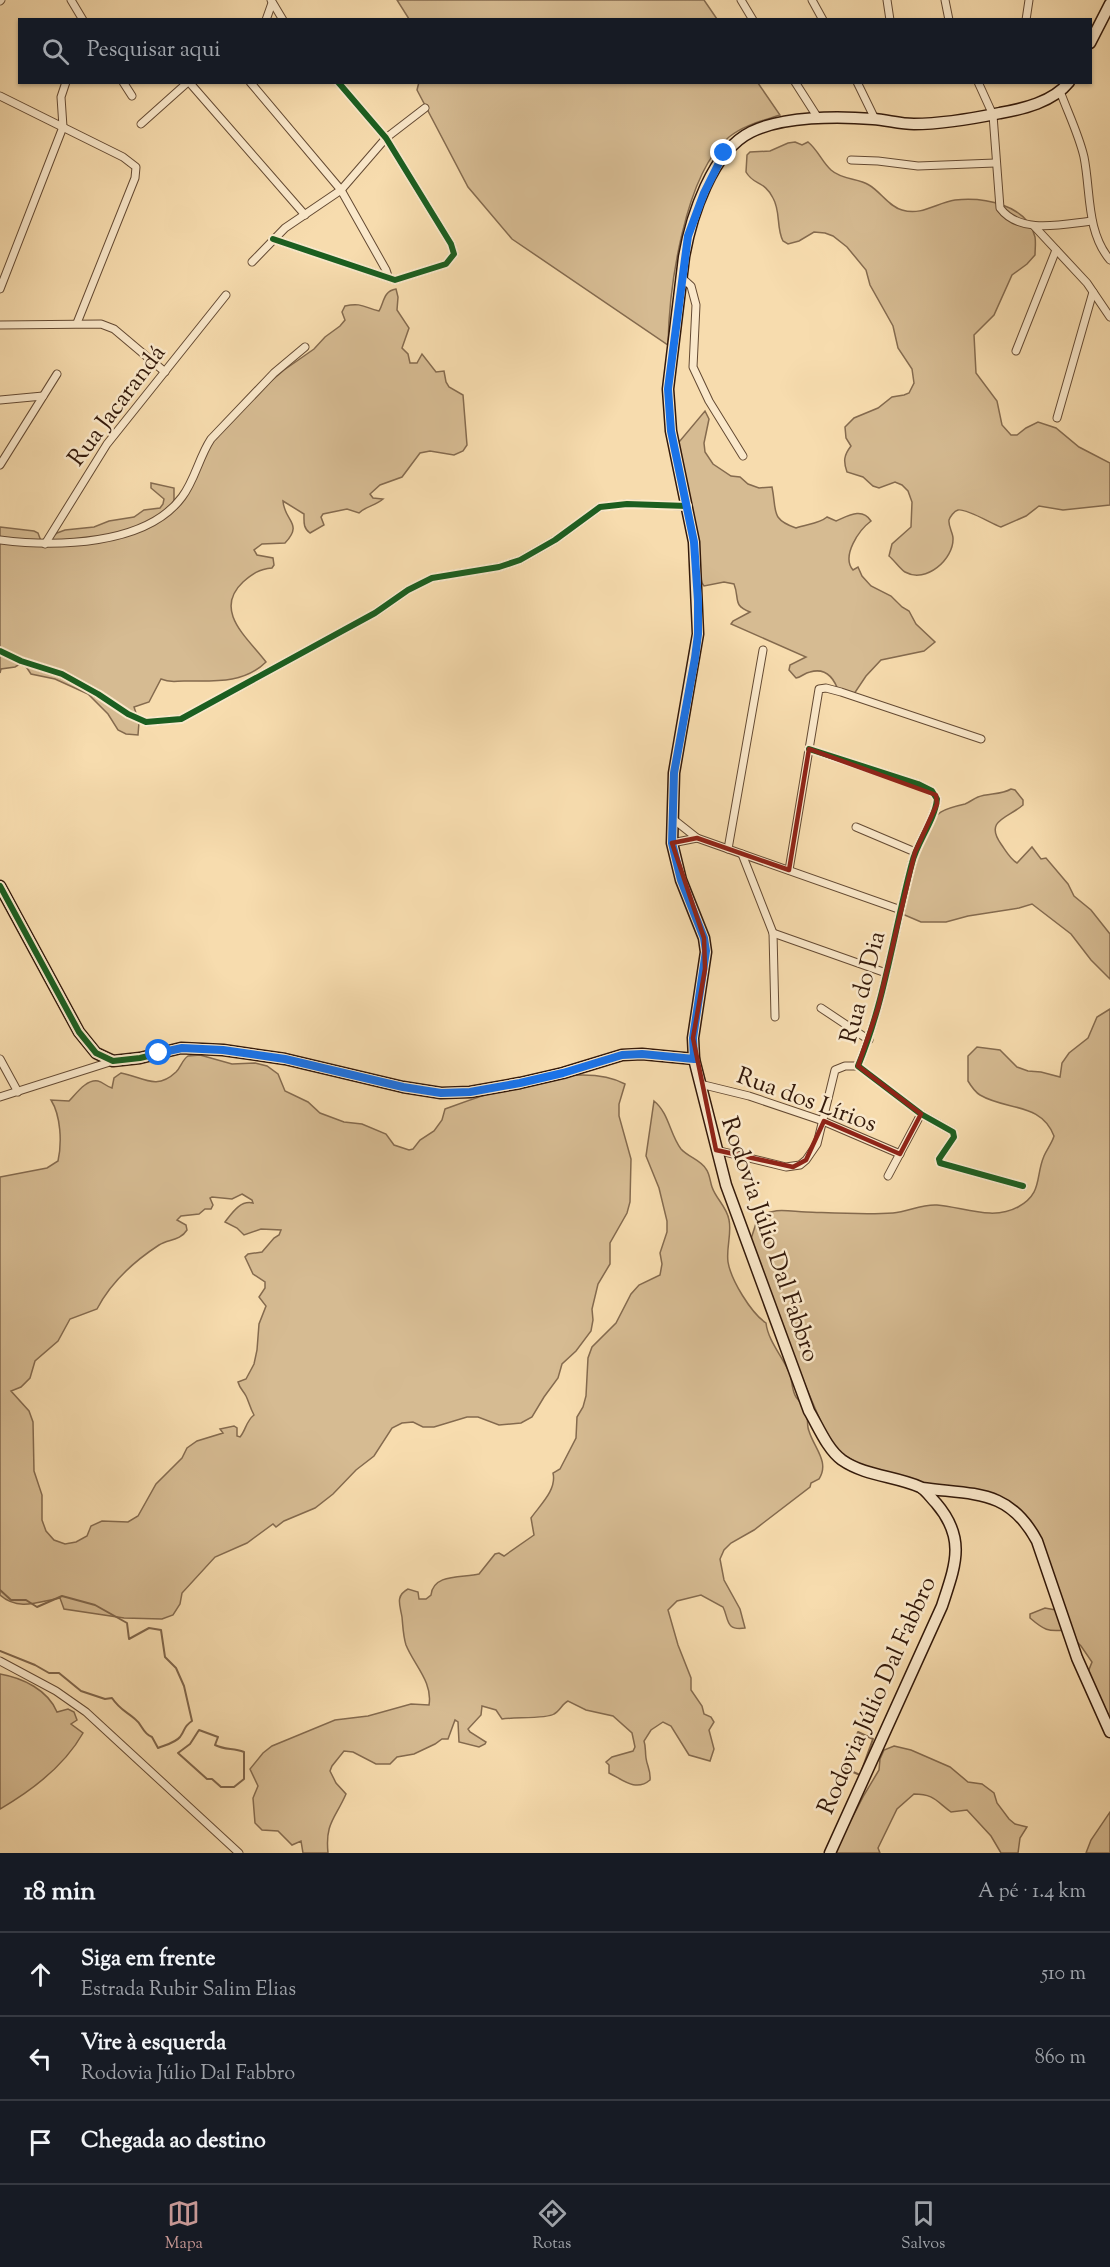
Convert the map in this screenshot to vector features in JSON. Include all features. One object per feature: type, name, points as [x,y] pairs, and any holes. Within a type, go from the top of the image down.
[{"type":"main road","points":[[1097,30],[1103,0]]},
{"type":"main road","points":[[1092,39],[1110,4]]},
{"type":"main road","name":"Rodovia Júlio Dal Fabbro","points":[[830,1853],[942,1606],[955,1565],[957,1548],[954,1532],[940,1508],[922,1488],[857,1468],[840,1459],[823,1436],[800,1390],[726,1185],[694,1059],[693,1038],[706,951],[704,938],[681,880],[672,843],[672,798],[677,748],[698,634],[694,542],[671,431],[668,389],[681,278],[690,228],[704,193],[724,153],[737,141],[752,132],[771,126],[818,118],[936,123],[993,115],[1016,111],[1035,104],[1060,91],[1067,84]]},
{"type":"main road","points":[[0,886],[79,1032],[96,1053],[113,1061],[140,1058],[182,1048],[223,1050],[285,1059],[403,1087],[453,1093],[470,1092],[563,1073],[622,1055],[642,1054],[694,1059]]},
{"type":"main road","points":[[922,1488],[990,1497],[1017,1512],[1028,1524],[1037,1541],[1077,1658],[1110,1732]]},
{"type":"street","points":[[70,0],[82,18]]},
{"type":"street","points":[[741,0],[752,18]]},
{"type":"street","points":[[812,0],[822,18]]},
{"type":"street","points":[[887,0],[890,18]]},
{"type":"street","points":[[945,0],[947,18]]},
{"type":"street","points":[[1026,18],[1029,0]]},
{"type":"street","points":[[267,18],[271,1]]},
{"type":"street","points":[[271,1],[280,18]]},
{"type":"street","points":[[0,290],[63,128],[61,97],[65,84]]},
{"type":"street","points":[[124,84],[132,96]]},
{"type":"street","points":[[141,124],[186,84]]},
{"type":"street","points":[[190,84],[305,214]]},
{"type":"street","points":[[252,84],[341,190],[388,276]]},
{"type":"street","points":[[273,239],[395,280],[446,264],[454,254],[454,249],[386,138],[340,84]]},
{"type":"street","points":[[796,84],[818,118]]},
{"type":"street","points":[[858,84],[875,119]]},
{"type":"street","points":[[979,84],[993,115],[1000,208],[1008,216],[1034,226],[1092,221]]},
{"type":"street","points":[[1060,91],[1084,158],[1092,221],[1102,249],[1110,260]]},
{"type":"street","points":[[0,96],[123,157],[135,167],[135,178],[77,323]]},
{"type":"street","points":[[252,262],[273,239],[341,190],[386,138],[425,108]]},
{"type":"street","points":[[851,160],[918,166],[995,162]]},
{"type":"street","points":[[1034,226],[1093,292],[1110,317]]},
{"type":"street","points":[[1016,351],[1056,250]]},
{"type":"street","points":[[681,278],[690,286],[696,305],[693,367],[709,401],[743,456]]},
{"type":"street","points":[[1057,418],[1093,292]]},
{"type":"street","name":"Rua Jacarandá","points":[[45,544],[107,444],[226,295]]},
{"type":"street","points":[[0,325],[101,324],[114,329],[165,372]]},
{"type":"street","points":[[0,540],[45,544],[121,535],[142,528],[171,511],[183,496],[211,439],[274,373],[305,347]]},
{"type":"street","points":[[0,465],[57,374]]},
{"type":"street","points":[[0,400],[43,396]]},
{"type":"street","points":[[0,651],[21,661],[62,674],[128,714],[146,722],[181,719],[375,613],[408,590],[432,578],[499,567],[520,560],[555,540],[600,507],[627,504],[687,506]]},
{"type":"street","points":[[728,849],[763,650]]},
{"type":"street","points":[[789,870],[818,691],[826,688],[981,739]]},
{"type":"street","name":"Rua do Dia","points":[[809,749],[918,784],[936,795],[937,804],[915,852],[869,1040],[858,1066],[921,1114],[954,1135],[939,1160],[940,1163],[1023,1186]]},
{"type":"street","points":[[673,819],[697,838],[901,910]]},
{"type":"street","points":[[856,827],[915,852]]},
{"type":"street","points":[[672,843],[697,838]]},
{"type":"street","points":[[741,854],[773,933],[775,1017]]},
{"type":"street","points":[[773,933],[886,973]]},
{"type":"street","points":[[821,1008],[869,1040]]},
{"type":"street","points":[[0,1059],[18,1092]]},
{"type":"street","points":[[0,1097],[113,1061]]},
{"type":"street","points":[[716,1150],[772,1165],[793,1167],[800,1165],[817,1144],[836,1070],[845,1066],[858,1066]]},
{"type":"street","name":"Rua dos Lírios","points":[[700,1084],[749,1096],[823,1121],[900,1154]]},
{"type":"street","points":[[888,1176],[921,1114]]},
{"type":"street","points":[[0,1661],[56,1691],[86,1712],[239,1853]]},
{"type":"highlighted area","points":[[809,749],[936,795],[937,804],[915,852],[878,1008],[858,1066],[921,1114],[900,1154],[824,1121],[806,1160],[793,1167],[716,1150],[693,1038],[705,969],[704,938],[672,843],[697,838],[789,870]]},
{"type":"shaded area","points":[[397,0],[704,0],[716,18],[408,18]]},
{"type":"shaded area","points":[[418,84],[759,84],[780,115],[747,126],[729,137],[714,154],[701,177],[690,204],[676,264],[668,345],[512,239],[468,187],[417,90]]},
{"type":"shaded area","points":[[795,142],[802,145],[808,142],[835,173],[869,185],[902,210],[923,210],[966,199],[1002,205],[1023,217],[1035,237],[1035,255],[1012,275],[994,315],[974,335],[976,373],[997,401],[1002,425],[1011,435],[1017,435],[1038,422],[1056,428],[1079,447],[1110,463],[1110,505],[1063,510],[1039,506],[1026,516],[1001,527],[958,510],[949,520],[953,536],[949,554],[930,572],[913,575],[905,572],[889,556],[892,544],[911,527],[912,502],[908,491],[902,485],[895,482],[879,488],[863,477],[847,472],[845,458],[851,446],[846,438],[845,427],[854,418],[878,408],[892,397],[909,393],[914,383],[912,369],[898,348],[893,326],[870,285],[866,270],[847,247],[825,233],[814,232],[799,241],[788,244],[783,241],[777,209],[770,192],[746,172],[747,155],[750,152],[770,151]]},
{"type":"shaded area","points":[[396,289],[397,310],[409,328],[402,348],[408,354],[410,363],[417,363],[422,354],[436,372],[444,371],[449,387],[463,395],[467,445],[463,451],[454,455],[430,451],[420,453],[402,477],[380,485],[370,494],[373,498],[383,499],[359,513],[347,509],[323,514],[321,517],[324,525],[310,533],[305,527],[304,514],[283,501],[286,513],[292,522],[293,531],[285,543],[262,544],[254,550],[257,555],[273,558],[274,565],[272,568],[256,572],[243,582],[234,593],[231,604],[236,624],[266,662],[248,674],[228,680],[173,682],[161,679],[149,702],[134,707],[139,722],[138,735],[126,734],[118,730],[108,714],[88,694],[55,679],[31,674],[23,662],[15,667],[1,669],[0,673],[0,527],[34,531],[45,543],[57,533],[65,530],[94,527],[109,521],[134,517],[144,510],[160,508],[164,499],[151,488],[151,483],[174,488],[174,502],[177,503],[208,445],[243,405],[340,326],[345,320],[342,312],[345,306],[360,305],[379,311],[386,295]]},
{"type":"shaded area","points":[[705,411],[709,419],[704,443],[705,452],[713,464],[731,476],[740,477],[748,484],[759,488],[772,487],[776,513],[788,525],[796,528],[816,523],[827,517],[836,521],[855,514],[863,514],[871,521],[861,530],[850,551],[849,558],[853,570],[858,567],[871,586],[891,596],[909,611],[916,624],[935,642],[924,651],[881,660],[854,694],[839,693],[833,679],[821,671],[796,678],[789,670],[790,665],[806,657],[731,624],[750,612],[739,604],[734,584],[724,582],[704,586],[702,583],[675,455],[679,442]]},
{"type":"shaded area","points":[[1015,790],[1023,800],[1023,805],[1000,820],[995,830],[996,836],[1008,855],[1017,863],[1032,847],[1041,859],[1046,858],[1068,884],[1074,896],[1091,910],[1110,934],[1110,979],[1091,960],[1071,934],[1032,904],[946,922],[921,922],[900,913],[924,833],[936,815],[978,797]]},
{"type":"shaded area","points":[[1110,1009],[1110,1725],[1088,1672],[1092,1662],[1081,1646],[1065,1630],[1046,1629],[1030,1618],[1030,1614],[1045,1608],[1056,1610],[1034,1538],[1000,1503],[879,1476],[832,1448],[800,1373],[751,1239],[758,1217],[776,1211],[882,1214],[937,1205],[998,1213],[1026,1202],[1035,1190],[1041,1164],[1054,1136],[1048,1125],[1032,1112],[990,1100],[976,1092],[968,1081],[968,1056],[977,1047],[1000,1050],[1017,1067],[1060,1077],[1062,1063],[1069,1053],[1088,1038],[1097,1017]]},
{"type":"shaded area","points":[[200,1055],[232,1064],[255,1063],[267,1066],[278,1074],[285,1091],[308,1102],[320,1113],[344,1122],[362,1124],[386,1134],[394,1145],[409,1150],[434,1131],[442,1120],[445,1109],[486,1094],[560,1076],[606,1077],[625,1084],[619,1104],[619,1116],[631,1159],[630,1202],[627,1213],[610,1243],[610,1264],[598,1284],[592,1309],[591,1331],[576,1351],[562,1364],[558,1378],[532,1417],[521,1423],[499,1425],[478,1417],[467,1417],[434,1427],[423,1427],[413,1422],[402,1423],[392,1428],[374,1456],[315,1508],[284,1521],[276,1527],[273,1524],[247,1543],[215,1557],[182,1593],[180,1604],[173,1615],[162,1619],[124,1618],[64,1609],[60,1598],[28,1604],[14,1603],[0,1595],[0,1177],[47,1168],[58,1161],[60,1130],[51,1100],[69,1101],[89,1082],[94,1081],[112,1088],[114,1078],[121,1073],[149,1081],[162,1081],[176,1072],[188,1056]],"holes":[[[242,1194],[253,1203],[244,1203],[237,1208],[225,1222],[237,1228],[244,1235],[261,1229],[281,1230],[262,1252],[248,1254],[245,1257],[253,1274],[265,1282],[265,1288],[259,1297],[266,1306],[259,1324],[254,1364],[246,1379],[238,1382],[254,1415],[240,1437],[237,1436],[237,1428],[234,1426],[220,1429],[223,1433],[197,1441],[187,1448],[182,1458],[156,1484],[138,1516],[128,1522],[102,1521],[91,1526],[87,1536],[76,1542],[65,1544],[54,1540],[46,1531],[42,1520],[42,1495],[34,1471],[33,1422],[29,1411],[11,1391],[21,1387],[30,1378],[35,1361],[58,1341],[70,1319],[97,1309],[116,1281],[140,1258],[159,1245],[184,1234],[187,1230],[186,1225],[177,1220],[181,1216],[199,1214],[205,1209],[211,1209],[213,1205],[210,1198],[212,1197],[232,1199]]]},
{"type":"shaded area","points":[[654,1101],[663,1112],[681,1149],[704,1166],[714,1191],[728,1215],[730,1269],[737,1287],[748,1304],[766,1323],[773,1343],[790,1374],[795,1395],[806,1411],[808,1429],[823,1467],[819,1479],[811,1483],[810,1487],[724,1550],[720,1559],[724,1580],[740,1609],[745,1628],[731,1626],[723,1607],[701,1595],[677,1601],[668,1610],[691,1678],[691,1690],[702,1706],[704,1714],[711,1717],[714,1722],[709,1730],[714,1749],[710,1761],[689,1755],[671,1726],[663,1722],[651,1730],[644,1741],[650,1780],[635,1785],[609,1773],[609,1765],[606,1762],[612,1757],[633,1751],[635,1747],[632,1733],[613,1716],[586,1710],[568,1701],[554,1714],[538,1717],[502,1719],[496,1710],[482,1706],[481,1715],[468,1729],[486,1742],[479,1747],[459,1742],[458,1722],[455,1720],[448,1739],[442,1739],[414,1754],[397,1757],[390,1764],[376,1764],[353,1752],[344,1751],[330,1771],[336,1783],[346,1794],[329,1828],[328,1853],[303,1853],[301,1841],[292,1845],[278,1831],[262,1830],[255,1823],[253,1798],[258,1786],[250,1769],[272,1746],[335,1720],[368,1716],[411,1704],[429,1705],[426,1681],[405,1641],[400,1605],[401,1595],[408,1589],[418,1592],[419,1599],[426,1599],[431,1595],[437,1583],[450,1578],[479,1574],[495,1554],[499,1553],[504,1556],[534,1535],[531,1518],[550,1491],[554,1479],[553,1473],[560,1469],[576,1438],[577,1417],[586,1396],[588,1358],[592,1347],[616,1323],[631,1294],[639,1285],[660,1275],[662,1264],[660,1253],[667,1232],[667,1221],[659,1188],[646,1156]]},
{"type":"shaded area","points":[[0,1674],[34,1686],[48,1697],[57,1712],[68,1709],[74,1712],[77,1720],[71,1724],[83,1733],[76,1745],[57,1766],[24,1794],[0,1809]]},
{"type":"shaded area","points":[[894,1746],[911,1750],[950,1767],[968,1782],[982,1784],[994,1793],[997,1803],[1009,1819],[1015,1824],[1027,1827],[1020,1838],[1018,1853],[1001,1853],[991,1836],[967,1810],[951,1812],[931,1797],[914,1794],[897,1809],[878,1848],[880,1853],[834,1853],[879,1770],[884,1750]]},
{"type":"shaded area","points":[[1110,1812],[1110,1853],[1086,1853],[1091,1840]]},
{"type":"waterway","points":[[0,1590],[11,1600],[26,1600],[37,1607],[62,1596],[95,1605],[127,1623],[129,1639],[149,1628],[161,1630],[165,1657],[176,1668],[184,1686],[192,1721],[178,1739],[158,1748],[138,1721],[120,1708],[112,1698],[105,1699],[81,1691],[59,1673],[49,1673],[0,1651]]},
{"type":"waterway","points":[[199,1730],[218,1737],[215,1745],[244,1752],[244,1779],[234,1787],[221,1787],[212,1779],[207,1779],[178,1753],[190,1744],[199,1730]]},
{"type":"waterway","points":[[858,1732],[873,1739],[860,1775],[844,1768],[858,1732]]},
{"type":"cycle path","points":[[273,239],[395,280],[446,264],[454,254],[451,244],[386,138],[340,84]]},
{"type":"cycle path","points":[[0,651],[21,661],[62,674],[128,714],[146,722],[181,719],[375,613],[408,590],[432,578],[499,567],[520,560],[555,540],[600,507],[627,504],[687,506]]},
{"type":"cycle path","points":[[809,749],[918,784],[932,791],[937,799],[933,815],[912,863],[882,991],[858,1066],[921,1114],[953,1132],[954,1137],[939,1159],[940,1163],[1023,1186]]},
{"type":"cycle path","points":[[0,886],[79,1032],[96,1053],[113,1061],[140,1058],[181,1048],[223,1050],[285,1059],[403,1087],[441,1093],[470,1092],[520,1083],[622,1055],[642,1054],[694,1059]]},
{"type":"route","points":[[159,1053],[182,1048],[223,1050],[285,1059],[403,1087],[441,1093],[470,1092],[520,1083],[622,1055],[642,1054],[694,1059],[695,1018],[705,969],[706,951],[698,920],[676,863],[672,843],[672,798],[677,748],[698,634],[697,576],[694,542],[671,431],[668,389],[688,236],[704,193],[724,153]]}]
